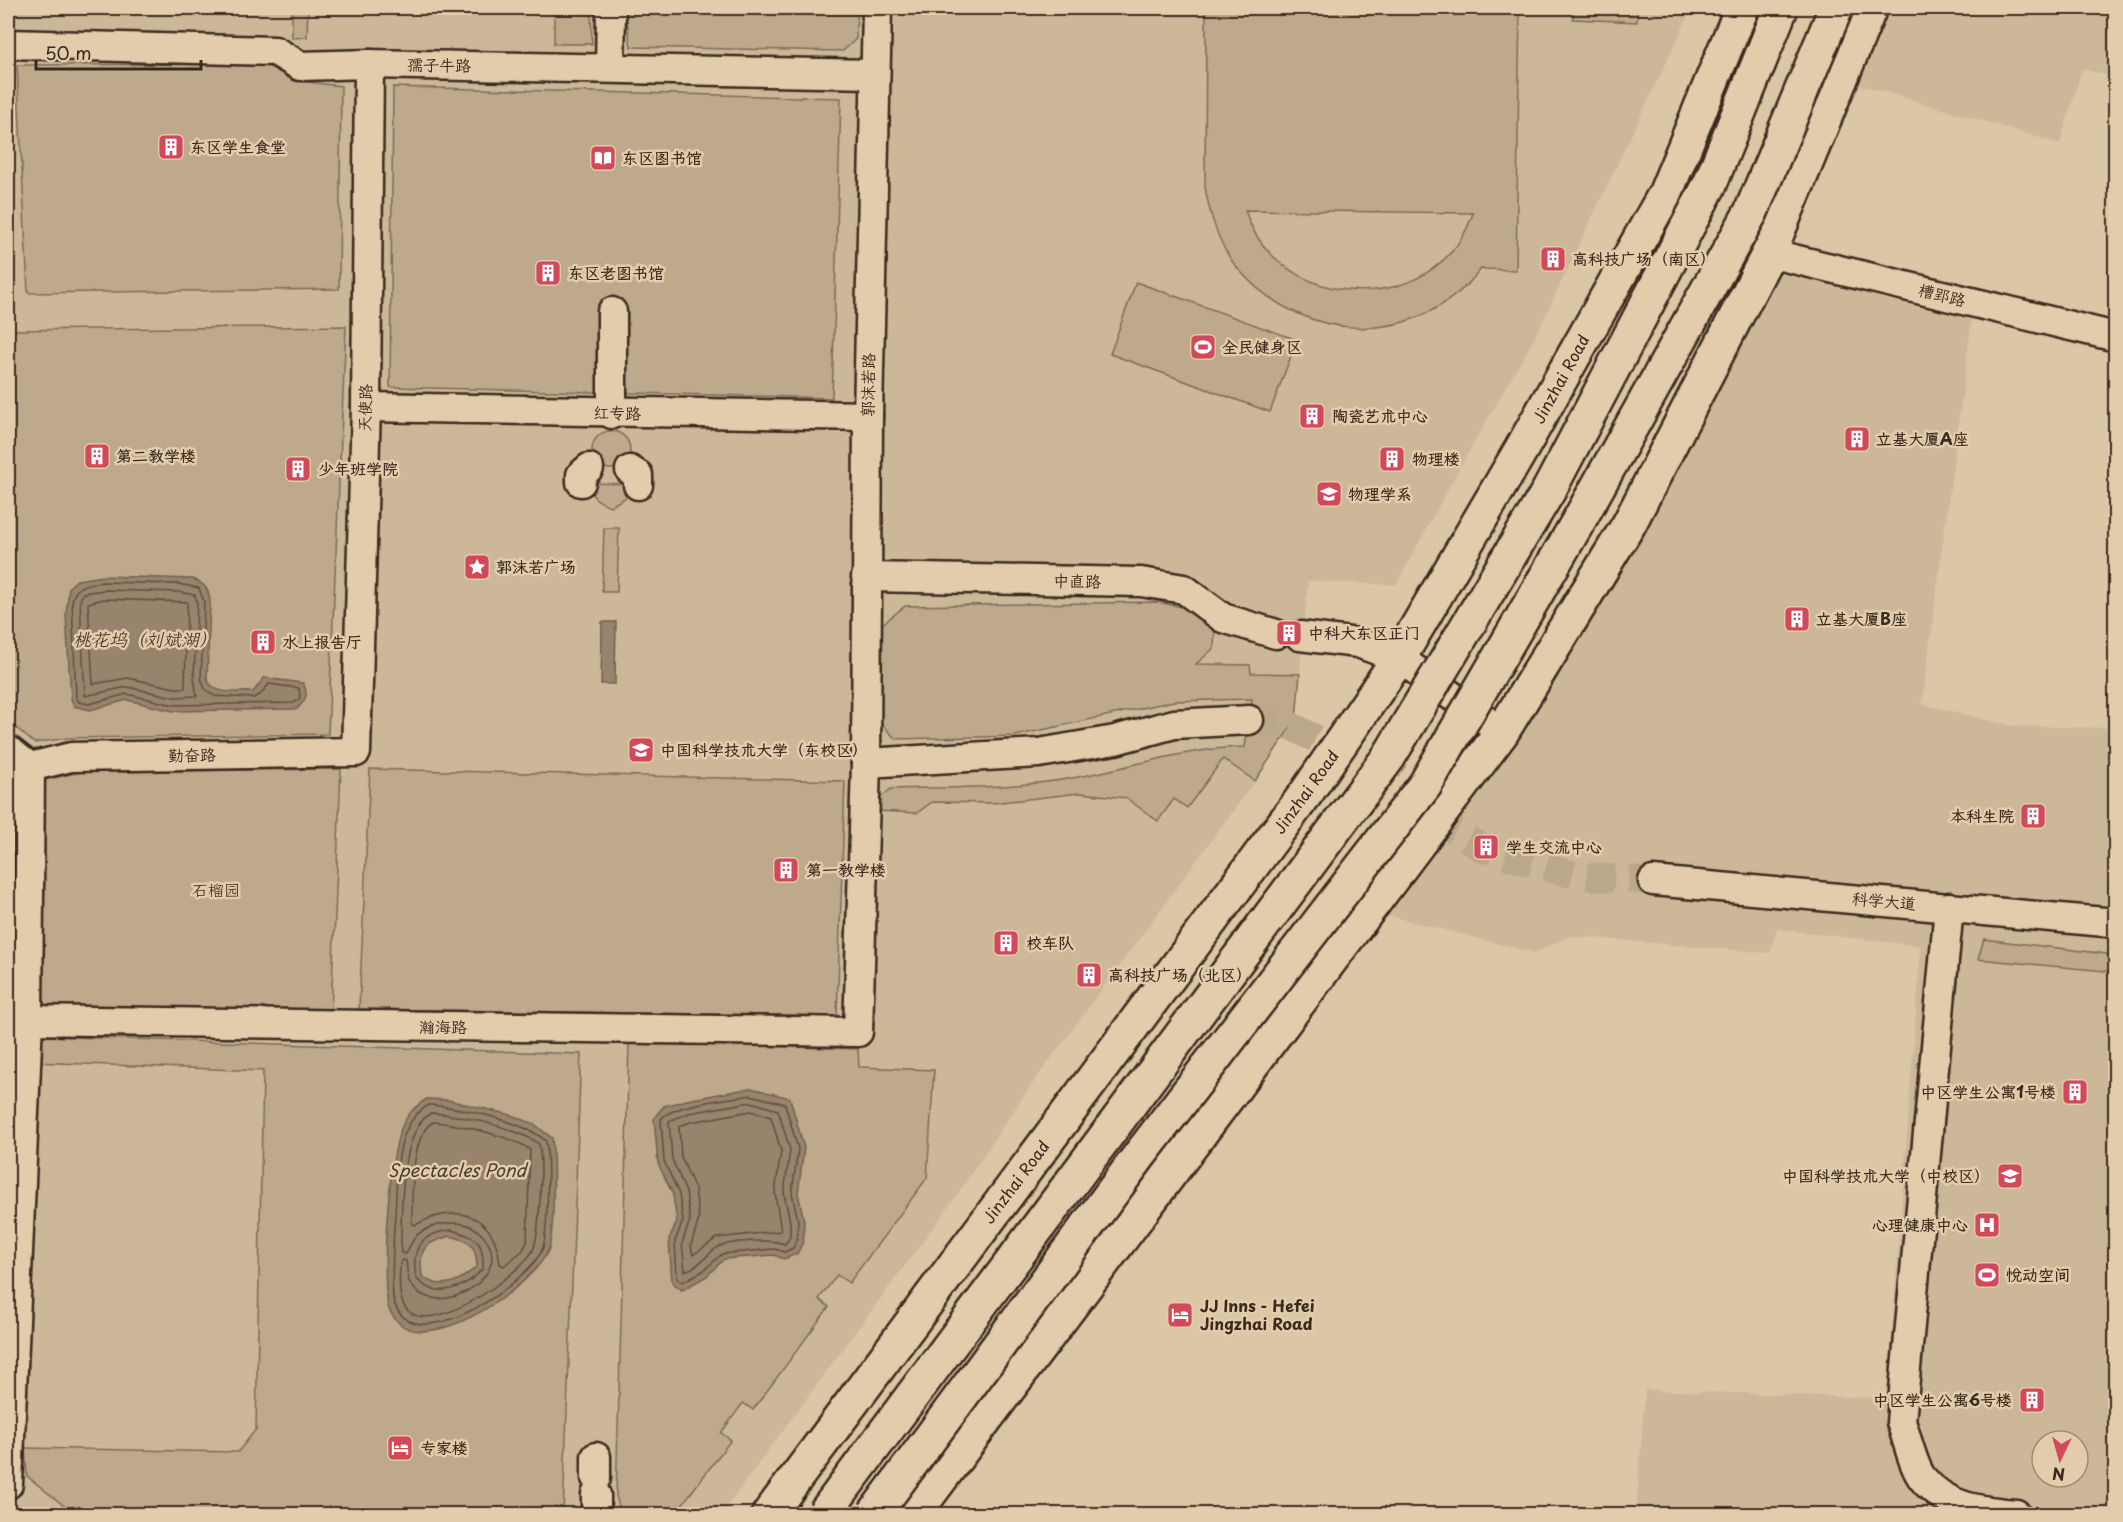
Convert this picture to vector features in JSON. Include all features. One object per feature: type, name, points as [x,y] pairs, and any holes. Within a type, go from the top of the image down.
[{"type":"highway","name":"Jinzhai Road","points":[[769,1515],[1307,792],[1399,658],[1522,448],[1665,194],[1742,8]]},
{"type":"highway","points":[[824,1515],[1388,758],[1549,490],[1710,184],[1781,8]]},
{"type":"highway","points":[[874,1515],[1139,1156],[1425,785],[1582,514],[1751,212],[1836,8]]},
{"type":"highway","points":[[914,1515],[1502,732],[1629,524],[1769,253],[1870,8]]},
{"type":"street","points":[[610,68],[611,8]]},
{"type":"street","name":"郭沫若路","points":[[858,1032],[866,764],[868,416],[877,8]]},
{"type":"street","name":"孺子牛路","points":[[8,44],[275,51],[300,66],[369,64],[874,74]]},
{"type":"street","name":"天使路","points":[[356,752],[366,407],[369,64]]},
{"type":"street","name":"槽郢路","points":[[1769,253],[2115,337]]},
{"type":"street","points":[[612,312],[612,414]]},
{"type":"street","name":"红专路","points":[[366,407],[612,414],[868,416]]},
{"type":"street","name":"中直路","points":[[866,577],[1142,582],[1184,590],[1223,618],[1288,635],[1358,643],[1399,658],[1502,732]]},
{"type":"street","points":[[866,764],[1040,753],[1115,740],[1174,724],[1249,720]]},
{"type":"street","points":[[8,750],[30,767],[28,1020],[8,1484]]},
{"type":"street","name":"勤奋路","points":[[30,767],[71,757],[356,752]]},
{"type":"street","name":"科学大道","points":[[1653,881],[2115,923]]},
{"type":"street","points":[[1949,907],[1901,1422],[1922,1478],[1938,1492],[1955,1505],[1983,1512],[2016,1515]]},
{"type":"street","name":"瀚海路","points":[[28,1020],[858,1032]]},
{"type":"shaded area","name":"中国科学技术大学（东校区）","points":[[8,8],[1692,8],[1535,337],[1456,474],[1396,585],[1308,581],[1296,719],[1255,781],[1022,1098],[955,1198],[721,1514],[8,1514]]},
{"type":"shaded area","points":[[1870,8],[2115,8],[2115,77],[2082,69],[2060,144],[1841,79]]},
{"type":"shaded area","points":[[1769,253],[1974,302],[1922,704],[2012,726],[2115,728],[2115,1514],[1636,1514],[1645,1390],[1887,1398],[1921,946],[1777,929],[1770,953],[1571,936],[1534,953],[1366,910],[1450,801]]},
{"type":"green space","points":[[292,8],[308,8],[307,37],[292,38]]},
{"type":"green space","points":[[554,8],[591,8],[592,44],[554,44]]},
{"type":"green space","points":[[625,8],[857,8],[856,39],[843,51],[631,47]]},
{"type":"green space","points":[[1206,8],[1520,8],[1516,270],[1481,269],[1455,295],[1426,313],[1394,324],[1361,328],[1328,324],[1296,313],[1266,295],[1239,270],[1226,252],[1216,231],[1205,187]],"holes":[[[1245,210],[1473,213],[1455,248],[1428,272],[1395,286],[1359,291],[1323,285],[1290,270],[1263,245]]]},
{"type":"green space","points":[[1574,8],[1637,8],[1637,22],[1573,19]]},
{"type":"green space","points":[[263,64],[299,81],[341,86],[339,289],[28,293],[17,65]]},
{"type":"green space","points":[[393,87],[841,98],[832,398],[390,387]]},
{"type":"green space","name":"全民健身区","points":[[1136,282],[1297,340],[1270,412],[1110,354]]},
{"type":"green space","points":[[346,326],[328,734],[68,738],[34,743],[8,721],[12,330]]},
{"type":"green space","points":[[611,431],[618,432],[624,437],[629,443],[629,457],[624,463],[618,468],[611,469],[604,468],[598,463],[593,457],[592,450],[593,443],[598,437],[604,432]]},
{"type":"green space","points":[[589,483],[631,484],[625,498],[611,506],[595,498]]},
{"type":"green space","points":[[604,528],[619,528],[617,592],[602,592]]},
{"type":"green space","points":[[1158,602],[1196,610],[1215,628],[1214,648],[1196,664],[1250,665],[1251,673],[1300,674],[1296,719],[1255,781],[1223,759],[1187,808],[1174,799],[1158,821],[1126,798],[1080,793],[993,803],[932,802],[917,813],[877,811],[880,798],[891,789],[1032,784],[1078,777],[1182,754],[1245,747],[1252,699],[1174,701],[1015,736],[896,739],[881,724],[878,710],[876,629],[905,606]]},
{"type":"green space","name":"石榴园","points":[[341,769],[331,1012],[39,1006],[40,781],[81,772]]},
{"type":"green space","points":[[370,769],[845,781],[837,1016],[359,1009]]},
{"type":"green space","points":[[1984,939],[2115,955],[2115,972],[1978,959]]},
{"type":"green space","points":[[40,1036],[581,1054],[563,1514],[70,1514],[68,1509],[27,1476],[25,1448],[238,1452],[256,1429],[263,1071],[33,1062]]},
{"type":"green space","points":[[629,1042],[858,1049],[859,1067],[934,1070],[927,1178],[849,1283],[837,1275],[819,1299],[829,1307],[753,1410],[743,1403],[721,1433],[731,1440],[675,1514],[621,1514],[616,1496]]},
{"type":"water","name":"桃花坞（刘斌湖）","points":[[104,576],[193,579],[201,583],[209,594],[210,602],[207,678],[210,684],[219,690],[253,692],[264,678],[303,683],[306,697],[303,703],[297,709],[173,711],[127,700],[90,710],[74,706],[71,699],[66,614],[69,587],[77,580]]},
{"type":"water","points":[[602,622],[616,622],[615,684],[601,684]]},
{"type":"water","points":[[751,1088],[790,1098],[804,1148],[798,1193],[804,1221],[803,1242],[797,1254],[784,1259],[774,1255],[724,1259],[707,1276],[682,1290],[672,1282],[669,1239],[677,1222],[673,1195],[658,1163],[654,1118],[664,1106]]},
{"type":"water","name":"Spectacles Pond","points":[[427,1099],[448,1100],[511,1115],[534,1124],[552,1138],[553,1196],[552,1229],[548,1251],[524,1281],[504,1297],[459,1323],[436,1330],[416,1331],[400,1324],[392,1315],[386,1294],[385,1273],[387,1219],[397,1143],[406,1119],[411,1111]],"holes":[[[450,1236],[471,1245],[477,1266],[451,1283],[436,1283],[422,1276],[421,1259],[425,1248]]]},
{"type":"tunnel","points":[[1249,720],[1291,726],[1326,744],[1483,849],[1578,876],[1653,881]]},
{"type":"place","name":"东区学生食堂","points":[[171,147]]},
{"type":"place","name":"东区图书馆","points":[[603,158]]},
{"type":"place","name":"高科技广场（南区）","points":[[1553,259]]},
{"type":"place","name":"东区老图书馆","points":[[548,273]]},
{"type":"place","name":"全民健身区","points":[[1203,347]]},
{"type":"place","name":"陶瓷艺术中心","points":[[1312,416]]},
{"type":"place","name":"立基大厦A座","points":[[1857,439]]},
{"type":"place","name":"第二教学楼","points":[[97,456]]},
{"type":"place","name":"物理楼","points":[[1392,459]]},
{"type":"place","name":"少年班学院","points":[[298,469]]},
{"type":"place","name":"物理学系","points":[[1329,494]]},
{"type":"place","name":"郭沫若广场","points":[[477,567]]},
{"type":"place","name":"立基大厦B座","points":[[1797,619]]},
{"type":"place","name":"中科大东区正门","points":[[1289,633]]},
{"type":"place","name":"水上报告厅","points":[[263,642]]},
{"type":"place","name":"中国科学技术大学（东校区）","points":[[641,750]]},
{"type":"place","name":"本科生院","points":[[2033,816]]},
{"type":"place","name":"学生交流中心","points":[[1486,847]]},
{"type":"place","name":"第一教学楼","points":[[786,870]]},
{"type":"place","name":"校车队","points":[[1006,943]]},
{"type":"place","name":"高科技广场（北区）","points":[[1089,975]]},
{"type":"place","name":"中区学生公寓1号楼","points":[[2075,1092]]},
{"type":"place","name":"中国科学技术大学（中校区）","points":[[2010,1176]]},
{"type":"place","name":"心理健康中心","points":[[1987,1225]]},
{"type":"place","name":"悦动空间","points":[[1987,1275]]},
{"type":"place","name":"JJ Inns - Hefei Jingzhai Road","points":[[1180,1315]]},
{"type":"place","name":"中区学生公寓6号楼","points":[[2032,1400]]},
{"type":"place","name":"专家楼","points":[[400,1448]]}]
